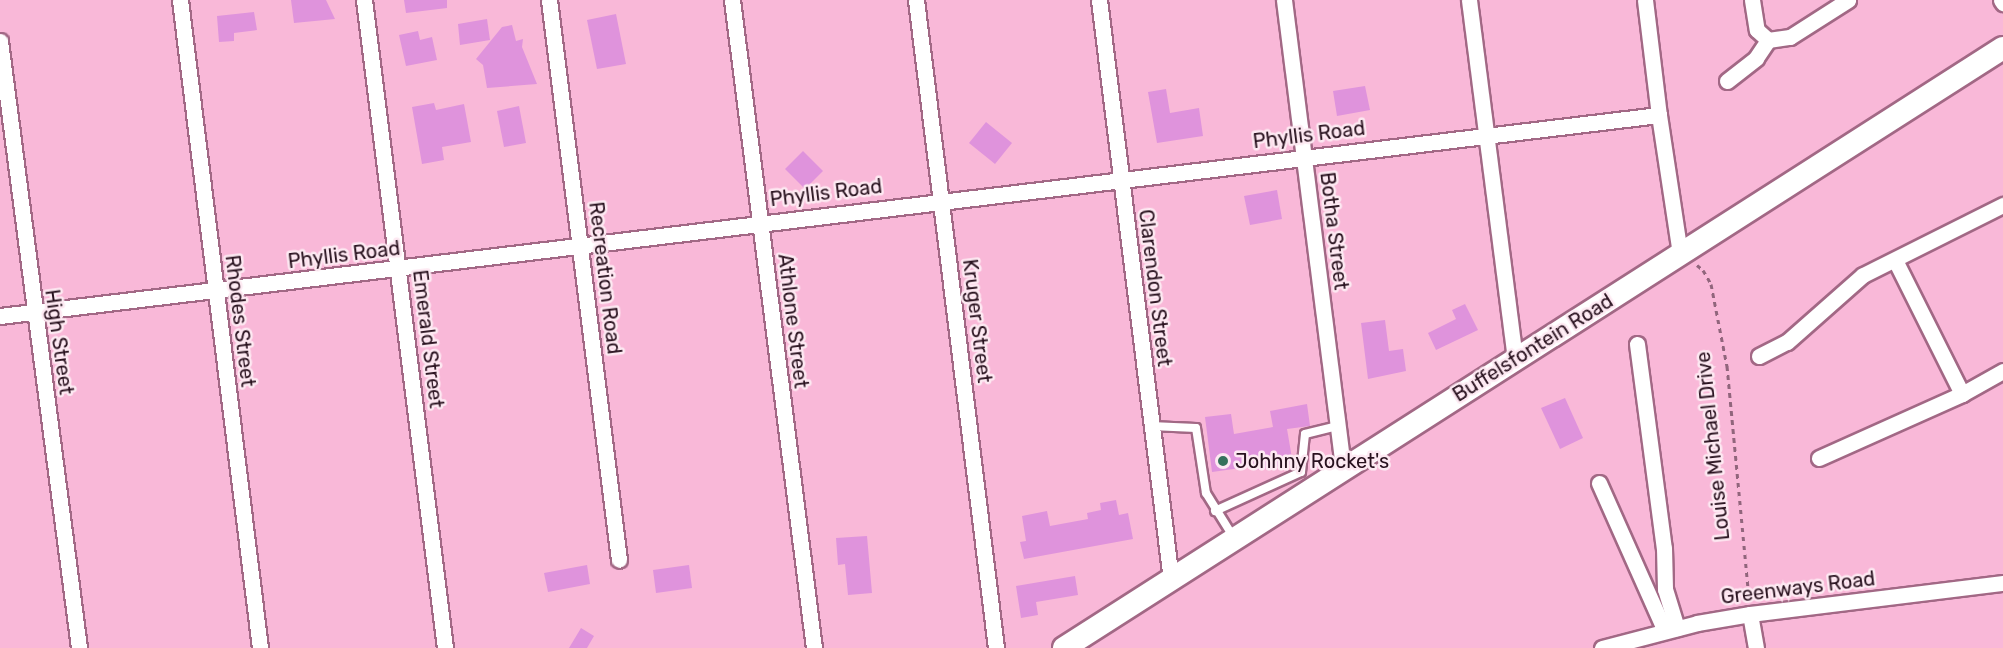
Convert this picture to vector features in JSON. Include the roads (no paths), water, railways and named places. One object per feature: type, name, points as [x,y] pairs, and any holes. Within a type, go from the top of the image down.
[{"type":"main road","name":"Buffelsfontein Road","points":[[1064,648],[1343,468],[2002,51]]},
{"type":"street","name":"Rhodes Street","points":[[180,0],[260,648]]},
{"type":"street","name":"Emerald Street","points":[[364,0],[445,648]]},
{"type":"street","name":"Recreation Road","points":[[549,0],[619,561]]},
{"type":"street","name":"Athlone Street","points":[[732,0],[814,648]]},
{"type":"street","name":"Kruger Street","points":[[916,0],[996,648]]},
{"type":"street","name":"Clarendon Street","points":[[1099,0],[1171,580]]},
{"type":"street","name":"Botha Street","points":[[1284,0],[1343,468]]},
{"type":"street","points":[[1469,0],[1515,360]]},
{"type":"street","points":[[1645,0],[1659,115],[1680,254]]},
{"type":"street","points":[[1752,0],[1757,30],[1768,40]]},
{"type":"street","points":[[1727,81],[1756,58],[1768,40],[1790,37],[1848,0]]},
{"type":"street","name":"High Street","points":[[0,42],[79,648]]},
{"type":"street","name":"Phyllis Road","points":[[0,316],[580,247],[940,200],[1659,115]]},
{"type":"street","points":[[1759,356],[1787,342],[1863,275],[2003,205]]},
{"type":"street","points":[[1895,260],[1962,394]]},
{"type":"street","points":[[1637,344],[1665,558],[1665,589],[1671,629]]},
{"type":"street","points":[[1819,458],[1962,394],[2003,371]]},
{"type":"street","points":[[1599,483],[1671,629]]},
{"type":"street","name":"Greenways Road","points":[[1602,648],[1671,629],[1750,614],[2003,583]]},
{"type":"street","points":[[1750,614],[1756,648]]},
{"type":"lane","points":[[1151,426],[1196,428],[1206,493],[1215,511],[1234,538]]},
{"type":"lane","points":[[1215,511],[1301,472],[1305,434],[1337,426]]},
{"type":"place","name":"Johhny Rocket's","points":[[1223,461]]}]
